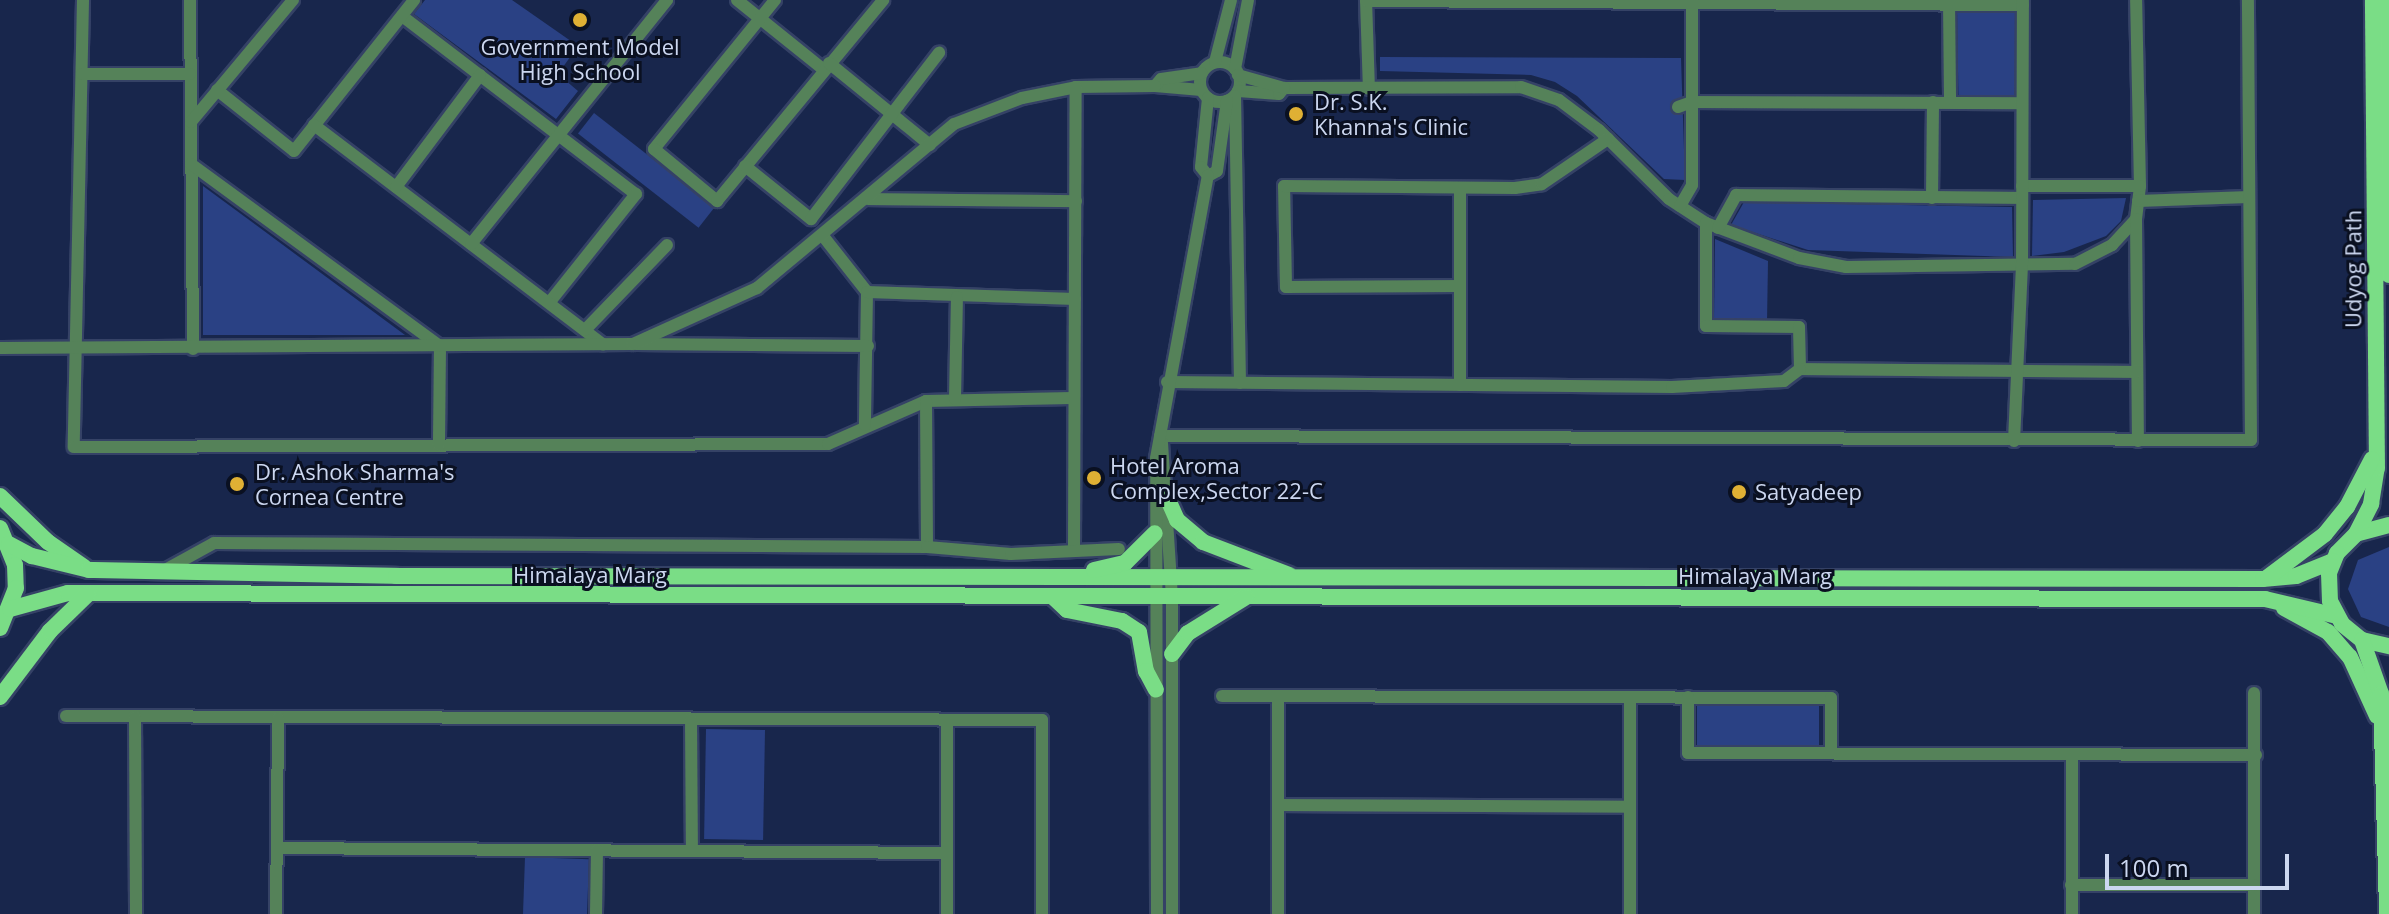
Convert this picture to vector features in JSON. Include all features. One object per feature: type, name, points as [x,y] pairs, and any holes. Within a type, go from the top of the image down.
[{"type":"main road","name":"Udyog Path","points":[[2333,561],[2356,534],[2371,504],[2377,446],[2373,0]]},
{"type":"main road","name":"Udyog Path","points":[[2387,0],[2389,275]]},
{"type":"main road","points":[[2263,579],[2295,561],[2332,525],[2363,479],[2377,446]]},
{"type":"main road","points":[[1166,495],[1177,520],[1203,542],[1297,578]]},
{"type":"main road","points":[[0,496],[48,542],[89,570]]},
{"type":"main road","points":[[2356,534],[2389,525]]},
{"type":"main road","points":[[0,528],[9,544],[16,588],[0,628]]},
{"type":"main road","points":[[1067,577],[1125,563],[1155,533]]},
{"type":"main road","name":"Himalaya Marg","points":[[9,544],[48,561],[89,570],[163,571],[1019,577],[2263,579],[2296,576],[2333,561]]},
{"type":"main road","points":[[2333,561],[2330,601],[2337,616],[2362,640],[2379,679],[2387,914]]},
{"type":"main road","points":[[0,697],[50,631],[88,594]]},
{"type":"main road","name":"Himalaya Marg","points":[[10,609],[39,598],[88,594],[2265,599],[2337,616]]},
{"type":"main road","points":[[1053,597],[1067,610],[1122,621],[1139,632],[1146,671],[1156,690]]},
{"type":"main road","points":[[1172,654],[1188,633],[1246,597]]},
{"type":"main road","points":[[2265,599],[2328,632],[2350,657],[2382,729]]},
{"type":"main road","points":[[2362,640],[2389,646]]},
{"type":"street","points":[[83,0],[74,447],[828,444],[865,425],[926,401],[1072,398]]},
{"type":"street","points":[[190,0],[193,349]]},
{"type":"street","points":[[191,122],[293,0]]},
{"type":"street","points":[[217,90],[294,151],[414,0]]},
{"type":"street","points":[[471,244],[667,0]]},
{"type":"street","points":[[737,0],[930,145]]},
{"type":"street","points":[[775,0],[654,149],[717,201],[883,0]]},
{"type":"street","points":[[1155,86],[1161,79],[1202,73],[1215,62],[1231,0]]},
{"type":"street","points":[[1208,176],[1217,171],[1248,0]]},
{"type":"street","points":[[2136,0],[2140,186],[2136,219],[2138,441]]},
{"type":"street","points":[[1160,436],[2251,440],[2248,0]]},
{"type":"street","points":[[1369,89],[1366,1],[2023,2],[2022,266],[2014,441]]},
{"type":"street","points":[[1680,206],[1692,185],[1692,2]]},
{"type":"street","points":[[1949,2],[1950,102]]},
{"type":"street","points":[[402,16],[636,194],[549,303]]},
{"type":"street","points":[[745,166],[811,219],[939,53]]},
{"type":"street","points":[[1215,62],[1284,88],[1521,87],[1559,100],[1608,139],[1680,206],[1712,226],[1799,258],[1846,267],[2075,264],[2112,245],[2136,219]]},
{"type":"street","points":[[1163,577],[1155,533],[1160,436],[1167,382],[1208,176],[1201,167],[1205,94],[1202,73]]},
{"type":"street","points":[[82,74],[190,74]]},
{"type":"street","points":[[396,187],[480,75]]},
{"type":"street","points":[[633,344],[757,288],[868,199],[954,124],[1022,98],[1076,87],[1155,86],[1233,96],[1279,94],[1284,88]]},
{"type":"street","points":[[1074,551],[1072,398],[1076,87]]},
{"type":"street","points":[[1233,96],[1240,383]]},
{"type":"street","points":[[1678,107],[1692,102],[2022,103]]},
{"type":"street","points":[[1932,198],[1933,102]]},
{"type":"street","points":[[314,125],[603,344]]},
{"type":"street","points":[[1460,286],[1286,287],[1284,186],[1460,188],[1542,184],[1608,139]]},
{"type":"street","points":[[191,164],[440,346]]},
{"type":"street","points":[[1800,369],[1799,327],[1706,326],[1712,226],[1736,195],[1932,198],[2140,186]]},
{"type":"street","points":[[1460,188],[1460,385]]},
{"type":"street","points":[[2138,201],[2249,197]]},
{"type":"street","points":[[868,199],[1076,201]]},
{"type":"street","points":[[823,236],[867,292],[865,425]]},
{"type":"street","points":[[585,330],[667,245]]},
{"type":"street","points":[[867,292],[1075,299]]},
{"type":"street","points":[[955,399],[957,297]]},
{"type":"street","points":[[0,348],[603,344],[868,346]]},
{"type":"street","points":[[439,445],[440,346]]},
{"type":"street","points":[[1167,382],[1672,387],[1784,381],[1800,369],[2137,372]]},
{"type":"street","points":[[926,401],[927,547]]},
{"type":"street","points":[[1157,914],[1156,690],[1166,495],[1160,436]]},
{"type":"street","points":[[163,571],[214,543],[927,547],[1020,554],[1119,549]]},
{"type":"street","points":[[1019,577],[1020,554]]},
{"type":"street","points":[[1163,597],[1172,654],[1172,914]]},
{"type":"street","points":[[2254,693],[2254,914]]},
{"type":"street","points":[[1222,696],[1831,698],[1831,753]]},
{"type":"street","points":[[1278,696],[1278,914]]},
{"type":"street","points":[[1630,697],[1630,914]]},
{"type":"street","points":[[1688,697],[1688,753],[2256,755]]},
{"type":"street","points":[[66,716],[1042,720],[1042,914]]},
{"type":"street","points":[[135,717],[136,914]]},
{"type":"street","points":[[276,914],[278,718]]},
{"type":"street","points":[[691,719],[692,851]]},
{"type":"street","points":[[947,720],[947,914]]},
{"type":"street","points":[[2072,754],[2072,914]]},
{"type":"street","points":[[1278,805],[1630,807]]},
{"type":"street","points":[[277,848],[947,853]]},
{"type":"street","points":[[596,914],[597,850]]},
{"type":"street","points":[[2071,885],[2254,885]]},
{"type":"shaded area","points":[[425,0],[512,0],[578,46],[558,74],[578,91],[556,119],[414,14]]},
{"type":"shaded area","points":[[2016,12],[2017,96],[1958,97],[1957,13]]},
{"type":"shaded area","points":[[1380,57],[1681,58],[1685,180],[1664,179],[1577,96],[1555,82],[1531,75],[1380,71]]},
{"type":"shaded area","points":[[594,113],[715,207],[699,228],[578,133]]},
{"type":"shaded area","points":[[203,186],[405,335],[203,335]]},
{"type":"shaded area","points":[[2126,198],[2121,221],[2106,236],[2064,252],[2032,256],[2033,200]]},
{"type":"shaded area","points":[[1744,202],[2012,207],[2013,257],[1808,250],[1731,225]]},
{"type":"shaded area","points":[[1715,239],[1768,261],[1767,322],[1714,321]]},
{"type":"shaded area","points":[[2389,547],[2389,627],[2361,617],[2348,589],[2358,560]]},
{"type":"shaded area","points":[[1697,702],[1819,702],[1819,748],[1697,748]]},
{"type":"shaded area","points":[[706,729],[765,730],[763,840],[704,839]]},
{"type":"shaded area","points":[[525,857],[589,859],[587,914],[523,914]]},
{"type":"place","name":"Government Model High School","points":[[580,20]]},
{"type":"place","name":"Dr. S.K. Khanna's Clinic","points":[[1296,114]]},
{"type":"place","name":"Hotel Aroma Complex,Sector 22-C","points":[[1094,478]]},
{"type":"place","name":"Dr. Ashok Sharma's Cornea Centre","points":[[237,484]]},
{"type":"place","name":"Satyadeep","points":[[1739,492]]}]
